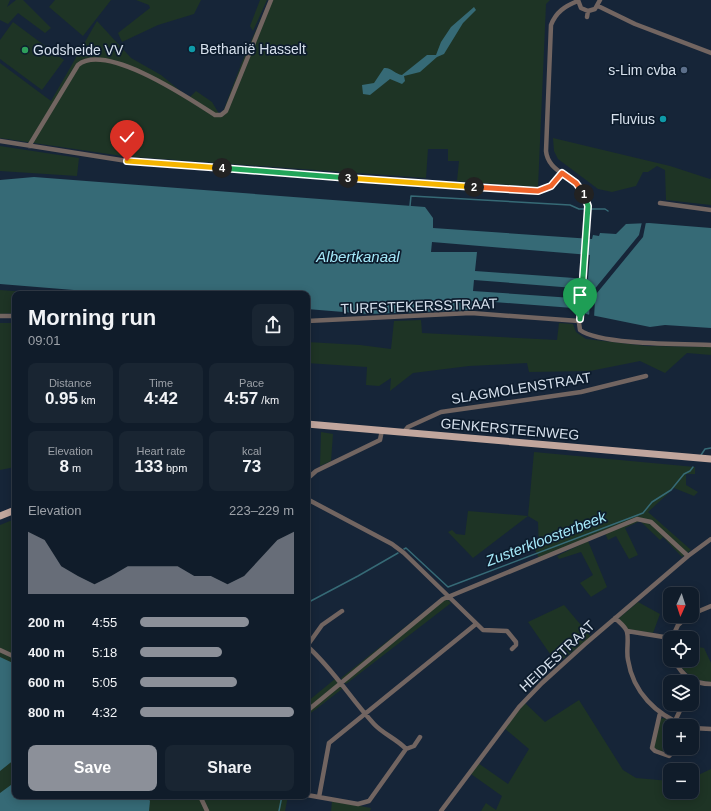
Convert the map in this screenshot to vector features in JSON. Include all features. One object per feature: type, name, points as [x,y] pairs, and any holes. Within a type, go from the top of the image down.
[{"type":"main road","name":"GENKERSTEENWEG","points":[[310,424],[711,459]]},
{"type":"main road","points":[[0,516],[12,511]]},
{"type":"street","points":[[29,146],[78,65],[88,60],[129,66],[152,77],[215,115],[221,115],[226,111],[271,0]]},
{"type":"street","points":[[588,11],[598,6],[600,0]]},
{"type":"street","points":[[588,11],[582,8],[578,1],[564,7],[554,18],[550,33],[546,156],[552,166],[576,183],[584,193],[588,206],[580,330],[590,335],[648,343],[711,345]]},
{"type":"street","points":[[598,6],[635,24],[711,53]]},
{"type":"street","points":[[587,17],[588,11]]},
{"type":"street","points":[[0,141],[127,161],[532,191],[538,191],[551,186],[562,173]]},
{"type":"street","points":[[660,204],[711,210]]},
{"type":"street","name":"TURFSTEKERSSTRAAT","points":[[310,321],[471,313],[580,318]]},
{"type":"street","points":[[0,316],[12,316]]},
{"type":"street","name":"SLAGMOLENSTRAAT","points":[[404,432],[408,427],[441,412],[581,392],[646,376]]},
{"type":"street","points":[[310,476],[316,471],[380,440],[382,430]]},
{"type":"street","points":[[310,500],[392,544],[404,553],[476,624],[486,631],[507,631],[516,642],[516,645],[512,649]]},
{"type":"street","points":[[310,709],[443,599],[637,519],[651,522],[688,556]]},
{"type":"street","name":"HEIDESTRAAT","points":[[441,811],[519,707],[571,656],[688,556],[711,539]]},
{"type":"street","points":[[699,611],[711,606]]},
{"type":"street","points":[[310,642],[322,625],[342,611]]},
{"type":"street","points":[[615,618],[627,631],[663,637]]},
{"type":"street","points":[[320,797],[329,744],[365,713],[476,624]]},
{"type":"street","points":[[627,631],[626,648],[631,674],[640,691],[649,703],[660,713],[670,719]]},
{"type":"street","points":[[310,649],[322,659],[375,725],[406,749]]},
{"type":"street","points":[[0,650],[12,656]]},
{"type":"street","points":[[677,667],[685,675]]},
{"type":"street","points":[[699,683],[711,684]]},
{"type":"street","points":[[660,713],[652,748],[654,751],[663,754]]},
{"type":"street","points":[[699,728],[711,729]]},
{"type":"street","points":[[310,795],[358,804],[369,801],[406,749],[414,746],[420,737]]},
{"type":"street","points":[[201,799],[207,811]]},
{"type":"shaded area","points":[[0,0],[10,0],[7,7],[16,0],[23,0],[51,28],[45,33],[18,13],[8,24],[0,20]]},
{"type":"shaded area","points":[[55,0],[111,0],[83,36],[49,7]]},
{"type":"shaded area","points":[[136,0],[201,0],[194,14],[158,25],[122,42],[118,33],[150,8],[149,5]]},
{"type":"shaded area","points":[[260,0],[267,0],[253,31],[250,26]]},
{"type":"shaded area","points":[[269,0],[550,0],[546,4],[538,187],[457,181],[459,161],[448,161],[448,149],[428,149],[426,178],[122,156],[0,138],[0,63],[51,101],[97,21],[131,58],[161,75],[189,98],[196,91],[212,102],[221,117],[242,62]]},
{"type":"shaded area","name":"Godsheide VV","points":[[13,22],[64,60],[42,90],[0,59],[0,40]]},
{"type":"shaded area","points":[[553,138],[670,166],[710,179],[711,178],[711,205],[666,200],[665,170],[657,166],[648,172],[643,172],[636,186],[612,192],[598,189],[558,159],[554,151]]},
{"type":"shaded area","points":[[0,146],[79,158],[77,176],[0,171]]},
{"type":"shaded area","points":[[0,290],[13,291],[12,313],[0,314]]},
{"type":"shaded area","points":[[421,320],[422,333],[557,340],[559,323],[573,324],[576,332],[586,339],[647,346],[711,347],[711,355],[687,353],[665,373],[640,361],[590,371],[529,372],[527,363],[469,366],[413,373],[390,391],[391,378],[379,386],[366,385],[367,367],[310,363],[310,342],[360,345],[391,349],[394,321]]},
{"type":"shaded area","points":[[0,323],[12,323],[12,468],[0,470]]},
{"type":"shaded area","points":[[321,432],[333,434],[331,461],[320,466]]},
{"type":"shaded area","points":[[534,452],[695,467],[695,474],[686,474],[686,485],[698,492],[694,496],[674,488],[648,512],[691,550],[682,557],[663,537],[660,540],[640,521],[625,528],[638,555],[629,559],[616,536],[608,540],[604,531],[539,558],[534,548],[539,547],[538,522],[528,516]]},
{"type":"shaded area","points":[[468,511],[528,516],[473,558],[448,532],[452,530],[456,534],[465,535]]},
{"type":"shaded area","points":[[12,520],[12,799],[287,799],[285,811],[0,811],[0,525]]},
{"type":"shaded area","points":[[588,541],[607,587],[591,597],[580,583],[593,575],[581,552],[559,559],[557,556]]},
{"type":"shaded area","points":[[444,596],[451,603],[346,684],[341,678]]},
{"type":"shaded area","points":[[638,602],[660,614],[653,633],[627,629],[619,618]]},
{"type":"shaded area","points":[[564,605],[591,637],[557,664],[528,622]]},
{"type":"shaded area","points":[[699,647],[704,648],[711,663],[711,682],[699,680],[699,675],[690,675],[682,667],[699,667]]},
{"type":"shaded area","points":[[335,679],[342,689],[310,714],[310,700]]},
{"type":"shaded area","points":[[579,700],[623,770],[636,778],[663,780],[663,799],[699,799],[699,775],[711,769],[711,811],[481,811],[486,803],[496,810],[502,796],[471,774],[478,763],[508,784],[529,749],[504,728],[525,703],[545,722]]},
{"type":"shaded area","points":[[664,718],[666,719],[663,719],[663,752],[653,748],[660,719]]},
{"type":"shaded area","points":[[332,801],[371,808],[370,811],[331,811]]},
{"type":"water","points":[[474,7],[476,10],[463,23],[444,54],[437,57],[420,72],[404,76],[405,81],[402,84],[390,79],[370,95],[363,94],[362,85],[374,83],[384,68],[402,75],[427,55],[436,55],[441,42],[451,27]]},
{"type":"water","name":"Albertkanaal","points":[[34,177],[425,207],[433,218],[433,228],[592,239],[593,235],[599,236],[600,233],[616,234],[626,224],[649,223],[711,228],[711,328],[665,325],[650,327],[586,314],[586,309],[481,301],[472,301],[472,310],[368,314],[310,309],[310,291],[86,291],[0,284],[0,180]],"holes":[[[432,242],[590,255],[588,279],[475,271],[477,252],[431,252]],[[474,280],[587,289],[587,299],[473,291]]]},
{"type":"water","points":[[0,657],[12,663],[12,761],[0,771]]},
{"type":"water","points":[[12,784],[12,799],[149,799],[150,801],[149,811],[0,811],[0,793]]},
{"type":"pier","points":[[642,222],[646,222],[643,237],[597,293],[594,318],[589,317],[590,300],[593,291],[639,235]]},
{"type":"waterway","points":[[410,206],[411,196],[570,205],[579,209],[605,209],[608,211]]},
{"type":"waterway","name":"Zusterkloosterbeek","points":[[701,455],[705,449],[711,448]]},
{"type":"waterway","name":"Zusterkloosterbeek","points":[[404,549],[406,548],[448,587],[643,513],[652,502],[671,490],[684,474],[690,471],[693,467]]},
{"type":"waterway","name":"Zusterkloosterbeek","points":[[310,601],[398,553]]},
{"type":"waterway","name":"Zusterkloosterbeek","points":[[279,811],[281,799]]},
{"type":"place","name":"Bethanië Hasselt","points":[[192,49]]},
{"type":"place","name":"Godsheide VV","points":[[25,50]]},
{"type":"place","name":"s-Lim cvba","points":[[684,70]]},
{"type":"place","name":"Fluvius","points":[[663,119]]},
{"type":"route","points":[[127,161],[532,191],[544,190],[551,186],[562,173],[581,188],[588,206],[580,319]]}]
